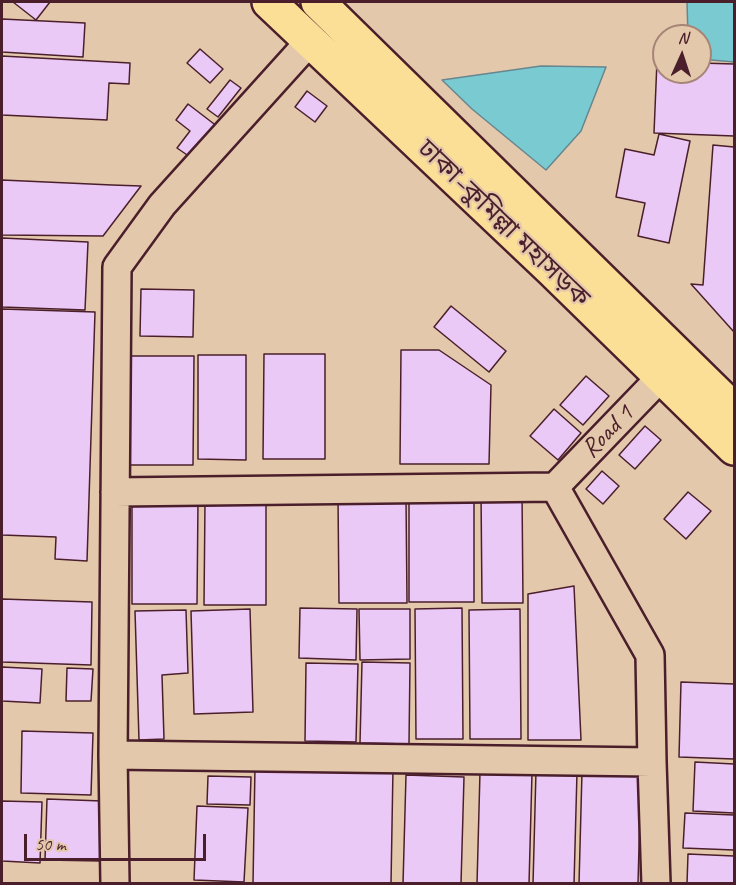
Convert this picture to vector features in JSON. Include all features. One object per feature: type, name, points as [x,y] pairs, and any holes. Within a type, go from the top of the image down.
[{"type":"highway","name":"ঢাকা–কুমিল্লা মহাসড়ক","points":[[270,2],[563,262],[735,410]]},
{"type":"highway","name":"ঢাকা–কুমিল্লা মহাসড়ক","points":[[318,2],[563,262],[661,376],[735,448]]},
{"type":"street","points":[[115,884],[113,755],[117,267],[162,205],[311,40]]},
{"type":"street","name":"Road 1","points":[[555,488],[661,376]]},
{"type":"street","points":[[115,492],[555,488],[650,655],[656,884]]},
{"type":"street","points":[[113,755],[652,762]]},
{"type":"water","points":[[687,2],[734,2],[734,62],[712,60],[712,24],[688,24]]},
{"type":"water","points":[[541,66],[606,67],[581,131],[546,170],[472,109],[442,80]]},
{"type":"building","points":[[13,2],[50,2],[36,20]]},
{"type":"building","points":[[2,19],[85,23],[83,57],[2,52]]},
{"type":"building","points":[[200,49],[223,69],[210,83],[187,63]]},
{"type":"building","points":[[2,56],[130,63],[129,84],[109,83],[107,120],[2,115]]},
{"type":"building","points":[[712,63],[734,64],[734,136],[654,133],[656,84],[712,84]]},
{"type":"building","points":[[230,80],[241,88],[218,117],[207,109]]},
{"type":"building","points":[[307,91],[327,106],[315,122],[295,107]]},
{"type":"building","points":[[188,104],[218,127],[193,159],[177,148],[190,131],[176,120]]},
{"type":"building","points":[[659,134],[690,141],[669,243],[638,236],[645,203],[616,197],[625,149],[654,155]]},
{"type":"building","points":[[713,145],[734,147],[734,332],[691,284],[703,285]]},
{"type":"building","points":[[2,180],[141,186],[103,236],[2,235]]},
{"type":"building","points":[[2,238],[88,242],[85,310],[2,307]]},
{"type":"building","points":[[141,289],[194,290],[193,337],[140,336]]},
{"type":"building","points":[[451,306],[506,351],[489,372],[434,327]]},
{"type":"building","points":[[2,309],[95,312],[87,561],[55,559],[56,537],[2,535]]},
{"type":"building","points":[[401,350],[439,350],[491,385],[489,464],[400,464]]},
{"type":"building","points":[[264,354],[325,354],[325,459],[263,459]]},
{"type":"building","points":[[198,355],[246,355],[246,460],[198,459]]},
{"type":"building","points":[[130,356],[194,356],[193,465],[130,465]]},
{"type":"building","points":[[586,376],[609,396],[583,425],[560,405]]},
{"type":"building","points":[[554,409],[581,433],[558,460],[530,436]]},
{"type":"building","points":[[645,426],[661,440],[635,469],[619,455]]},
{"type":"building","points":[[602,471],[619,486],[603,504],[586,489]]},
{"type":"building","points":[[481,492],[522,492],[523,603],[482,603]]},
{"type":"building","points":[[688,492],[711,511],[686,539],[664,519]]},
{"type":"building","points":[[338,498],[406,498],[407,603],[339,603]]},
{"type":"building","points":[[409,498],[474,498],[474,602],[409,602]]},
{"type":"building","points":[[132,500],[198,501],[197,604],[132,604]]},
{"type":"building","points":[[205,502],[266,502],[266,605],[204,605]]},
{"type":"building","points":[[574,586],[581,740],[528,740],[528,594]]},
{"type":"building","points":[[2,599],[92,602],[91,665],[2,662]]},
{"type":"building","points":[[300,608],[357,609],[356,660],[299,658]]},
{"type":"building","points":[[462,608],[463,739],[416,739],[415,609]]},
{"type":"building","points":[[250,609],[253,712],[194,714],[191,611]]},
{"type":"building","points":[[359,609],[410,609],[410,659],[360,660]]},
{"type":"building","points":[[520,609],[521,739],[470,739],[469,610]]},
{"type":"building","points":[[186,610],[188,673],[162,675],[164,739],[139,740],[135,611]]},
{"type":"building","points":[[362,662],[410,663],[409,744],[360,743]]},
{"type":"building","points":[[306,663],[358,664],[356,742],[305,741]]},
{"type":"building","points":[[2,667],[42,669],[40,703],[2,701]]},
{"type":"building","points":[[67,668],[93,669],[91,701],[66,701]]},
{"type":"building","points":[[681,682],[734,684],[734,759],[679,757]]},
{"type":"building","points":[[22,731],[93,733],[91,795],[21,793]]},
{"type":"building","points":[[695,762],[734,764],[734,813],[693,811]]},
{"type":"building","points":[[255,766],[393,768],[391,884],[253,884]]},
{"type":"building","points":[[536,771],[577,772],[574,884],[533,884]]},
{"type":"building","points":[[480,772],[532,773],[529,884],[477,884]]},
{"type":"building","points":[[582,772],[641,773],[638,884],[579,884]]},
{"type":"building","points":[[406,775],[464,777],[461,884],[403,884]]},
{"type":"building","points":[[208,776],[251,777],[250,805],[207,804]]},
{"type":"building","points":[[47,799],[102,801],[101,861],[45,860]]},
{"type":"building","points":[[2,801],[42,802],[40,863],[2,861]]},
{"type":"building","points":[[197,806],[248,808],[244,882],[194,880]]},
{"type":"building","points":[[685,813],[734,815],[734,850],[683,848]]},
{"type":"building","points":[[688,854],[734,856],[734,884],[687,884]]}]
